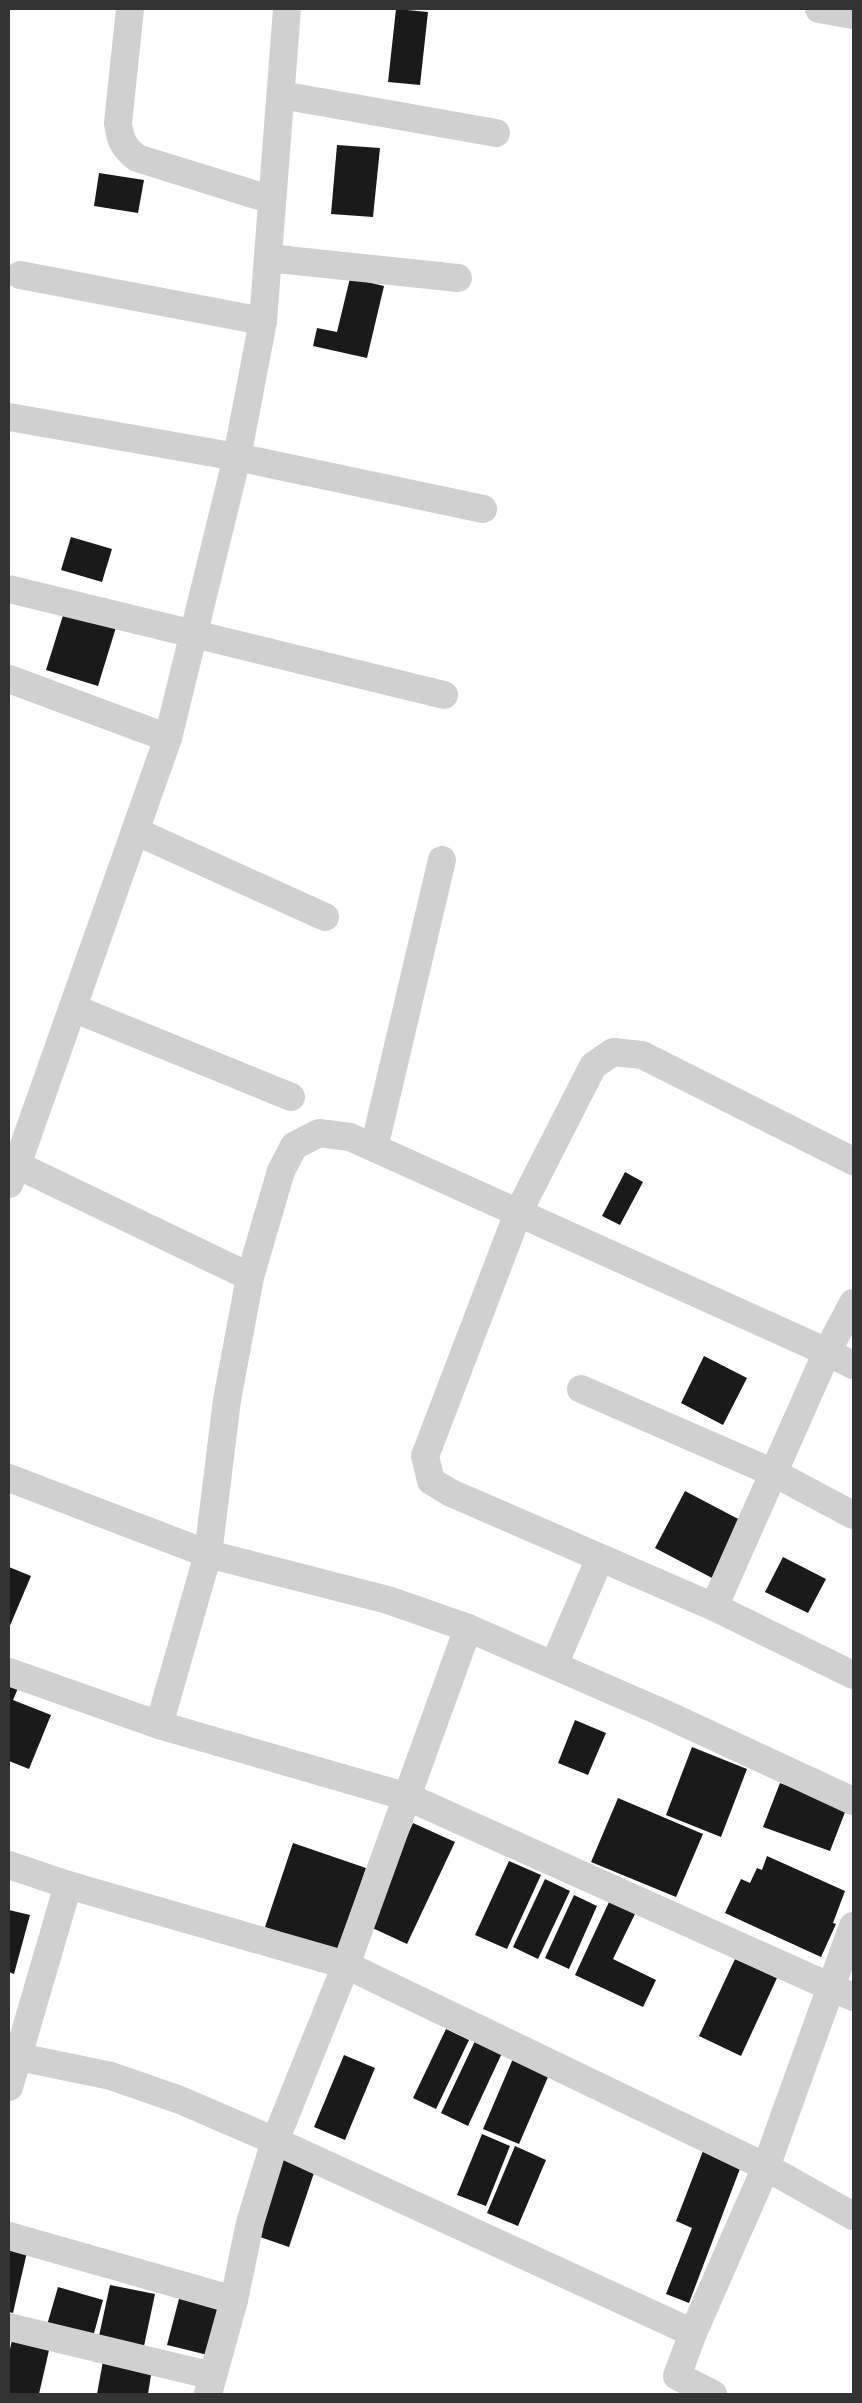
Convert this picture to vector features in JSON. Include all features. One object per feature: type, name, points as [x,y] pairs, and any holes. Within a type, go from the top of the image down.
[{"type":"street","points":[[130,9],[118,123],[119,136],[125,148],[136,158],[272,200]]},
{"type":"street","points":[[250,1277],[13,1175],[168,738],[195,635],[237,457],[263,321],[287,9]]},
{"type":"street","points":[[819,9],[853,15]]},
{"type":"street","points":[[280,95],[496,133]]},
{"type":"street","points":[[268,258],[458,278]]},
{"type":"street","points":[[20,275],[263,321]]},
{"type":"street","points":[[9,416],[237,457],[483,509]]},
{"type":"street","points":[[9,589],[444,695]]},
{"type":"street","points":[[9,679],[168,738]]},
{"type":"street","points":[[135,831],[325,918]]},
{"type":"street","points":[[374,1148],[442,860]]},
{"type":"street","points":[[73,1008],[291,1097]]},
{"type":"street","points":[[853,1161],[642,1055],[613,1052],[593,1066],[518,1213],[425,1456],[431,1481],[451,1493],[714,1607],[853,1675]]},
{"type":"street","points":[[160,1725],[208,1554],[227,1400],[250,1277],[281,1171],[294,1146],[318,1133],[350,1138],[374,1148],[853,1365]]},
{"type":"street","points":[[714,1607],[827,1352],[853,1303]]},
{"type":"street","points":[[581,1389],[774,1473],[853,1515]]},
{"type":"street","points":[[9,1478],[208,1554],[388,1600],[468,1628],[661,1712],[853,1801]]},
{"type":"street","points":[[554,1665],[600,1558]]},
{"type":"street","points":[[9,2327],[211,2385],[234,2300],[250,2223],[275,2141],[346,1965],[468,1628]]},
{"type":"street","points":[[9,1672],[160,1725],[408,1797],[842,1992]]},
{"type":"street","points":[[9,1865],[68,1885],[346,1965],[766,2167],[853,2216]]},
{"type":"street","points":[[9,2087],[68,1885]]},
{"type":"street","points":[[713,2394],[675,2385],[693,2333],[842,1992],[853,1926]]},
{"type":"street","points":[[19,2057],[111,2076],[180,2100],[275,2141],[693,2333]]},
{"type":"street","points":[[9,2236],[234,2300]]},
{"type":"building","points":[[396,9],[428,12],[420,85],[388,82]]},
{"type":"building","points":[[337,145],[380,148],[373,217],[331,214]]},
{"type":"building","points":[[99,173],[144,180],[138,213],[94,206]]},
{"type":"building","points":[[350,278],[384,286],[367,358],[313,346],[317,328],[337,332]]},
{"type":"building","points":[[71,537],[112,549],[102,582],[61,570]]},
{"type":"building","points":[[65,609],[117,624],[98,686],[46,670]]},
{"type":"building","points":[[625,1172],[643,1182],[620,1225],[602,1216]]},
{"type":"building","points":[[704,1356],[747,1378],[723,1425],[681,1403]]},
{"type":"building","points":[[685,1491],[744,1522],[714,1579],[655,1548]]},
{"type":"building","points":[[783,1557],[826,1579],[808,1613],[765,1592]]},
{"type":"building","points":[[9,1567],[31,1576],[9,1628]]},
{"type":"building","points":[[9,1682],[19,1686],[13,1700],[51,1715],[29,1769],[9,1761]]},
{"type":"building","points":[[575,1720],[606,1733],[588,1775],[558,1763]]},
{"type":"building","points":[[692,1747],[747,1769],[721,1837],[666,1815]]},
{"type":"building","points":[[780,1783],[847,1807],[830,1851],[763,1827]]},
{"type":"building","points":[[618,1798],[703,1834],[676,1897],[591,1862]]},
{"type":"building","points":[[413,1823],[455,1842],[407,1944],[366,1925]]},
{"type":"building","points":[[293,1843],[366,1868],[337,1952],[265,1927]]},
{"type":"building","points":[[767,1856],[845,1891],[833,1923],[836,1924],[821,1957],[725,1913],[741,1879],[750,1883],[757,1868],[762,1870]]},
{"type":"building","points":[[509,1861],[541,1875],[507,1949],[475,1935]]},
{"type":"building","points":[[545,1879],[570,1891],[538,1959],[513,1947]]},
{"type":"building","points":[[574,1895],[597,1906],[569,1969],[545,1958]]},
{"type":"building","points":[[609,1902],[635,1914],[613,1959],[656,1980],[643,2007],[575,1975]]},
{"type":"building","points":[[9,1910],[30,1915],[14,1974],[9,1972]]},
{"type":"building","points":[[735,1959],[777,1978],[741,2056],[699,2036]]},
{"type":"building","points":[[446,2029],[469,2040],[436,2109],[413,2098]]},
{"type":"building","points":[[476,2039],[503,2051],[468,2126],[441,2113]]},
{"type":"building","points":[[515,2054],[551,2070],[519,2144],[483,2129]]},
{"type":"building","points":[[344,2055],[375,2068],[345,2140],[314,2127]]},
{"type":"building","points":[[482,2134],[510,2146],[486,2206],[457,2195]]},
{"type":"building","points":[[515,2146],[546,2160],[518,2226],[487,2213]]},
{"type":"building","points":[[703,2151],[741,2166],[689,2303],[666,2294],[692,2228],[676,2221]]},
{"type":"building","points":[[283,2156],[316,2167],[289,2247],[257,2236]]},
{"type":"building","points":[[9,2248],[27,2252],[13,2313],[9,2312]]},
{"type":"building","points":[[110,2285],[155,2294],[144,2346],[99,2336]]},
{"type":"building","points":[[58,2287],[103,2300],[93,2337],[47,2325]]},
{"type":"building","points":[[180,2295],[225,2306],[212,2356],[167,2345]]},
{"type":"building","points":[[13,2336],[50,2346],[39,2394],[9,2394],[9,2353]]},
{"type":"building","points":[[103,2361],[152,2369],[148,2394],[97,2394]]}]
